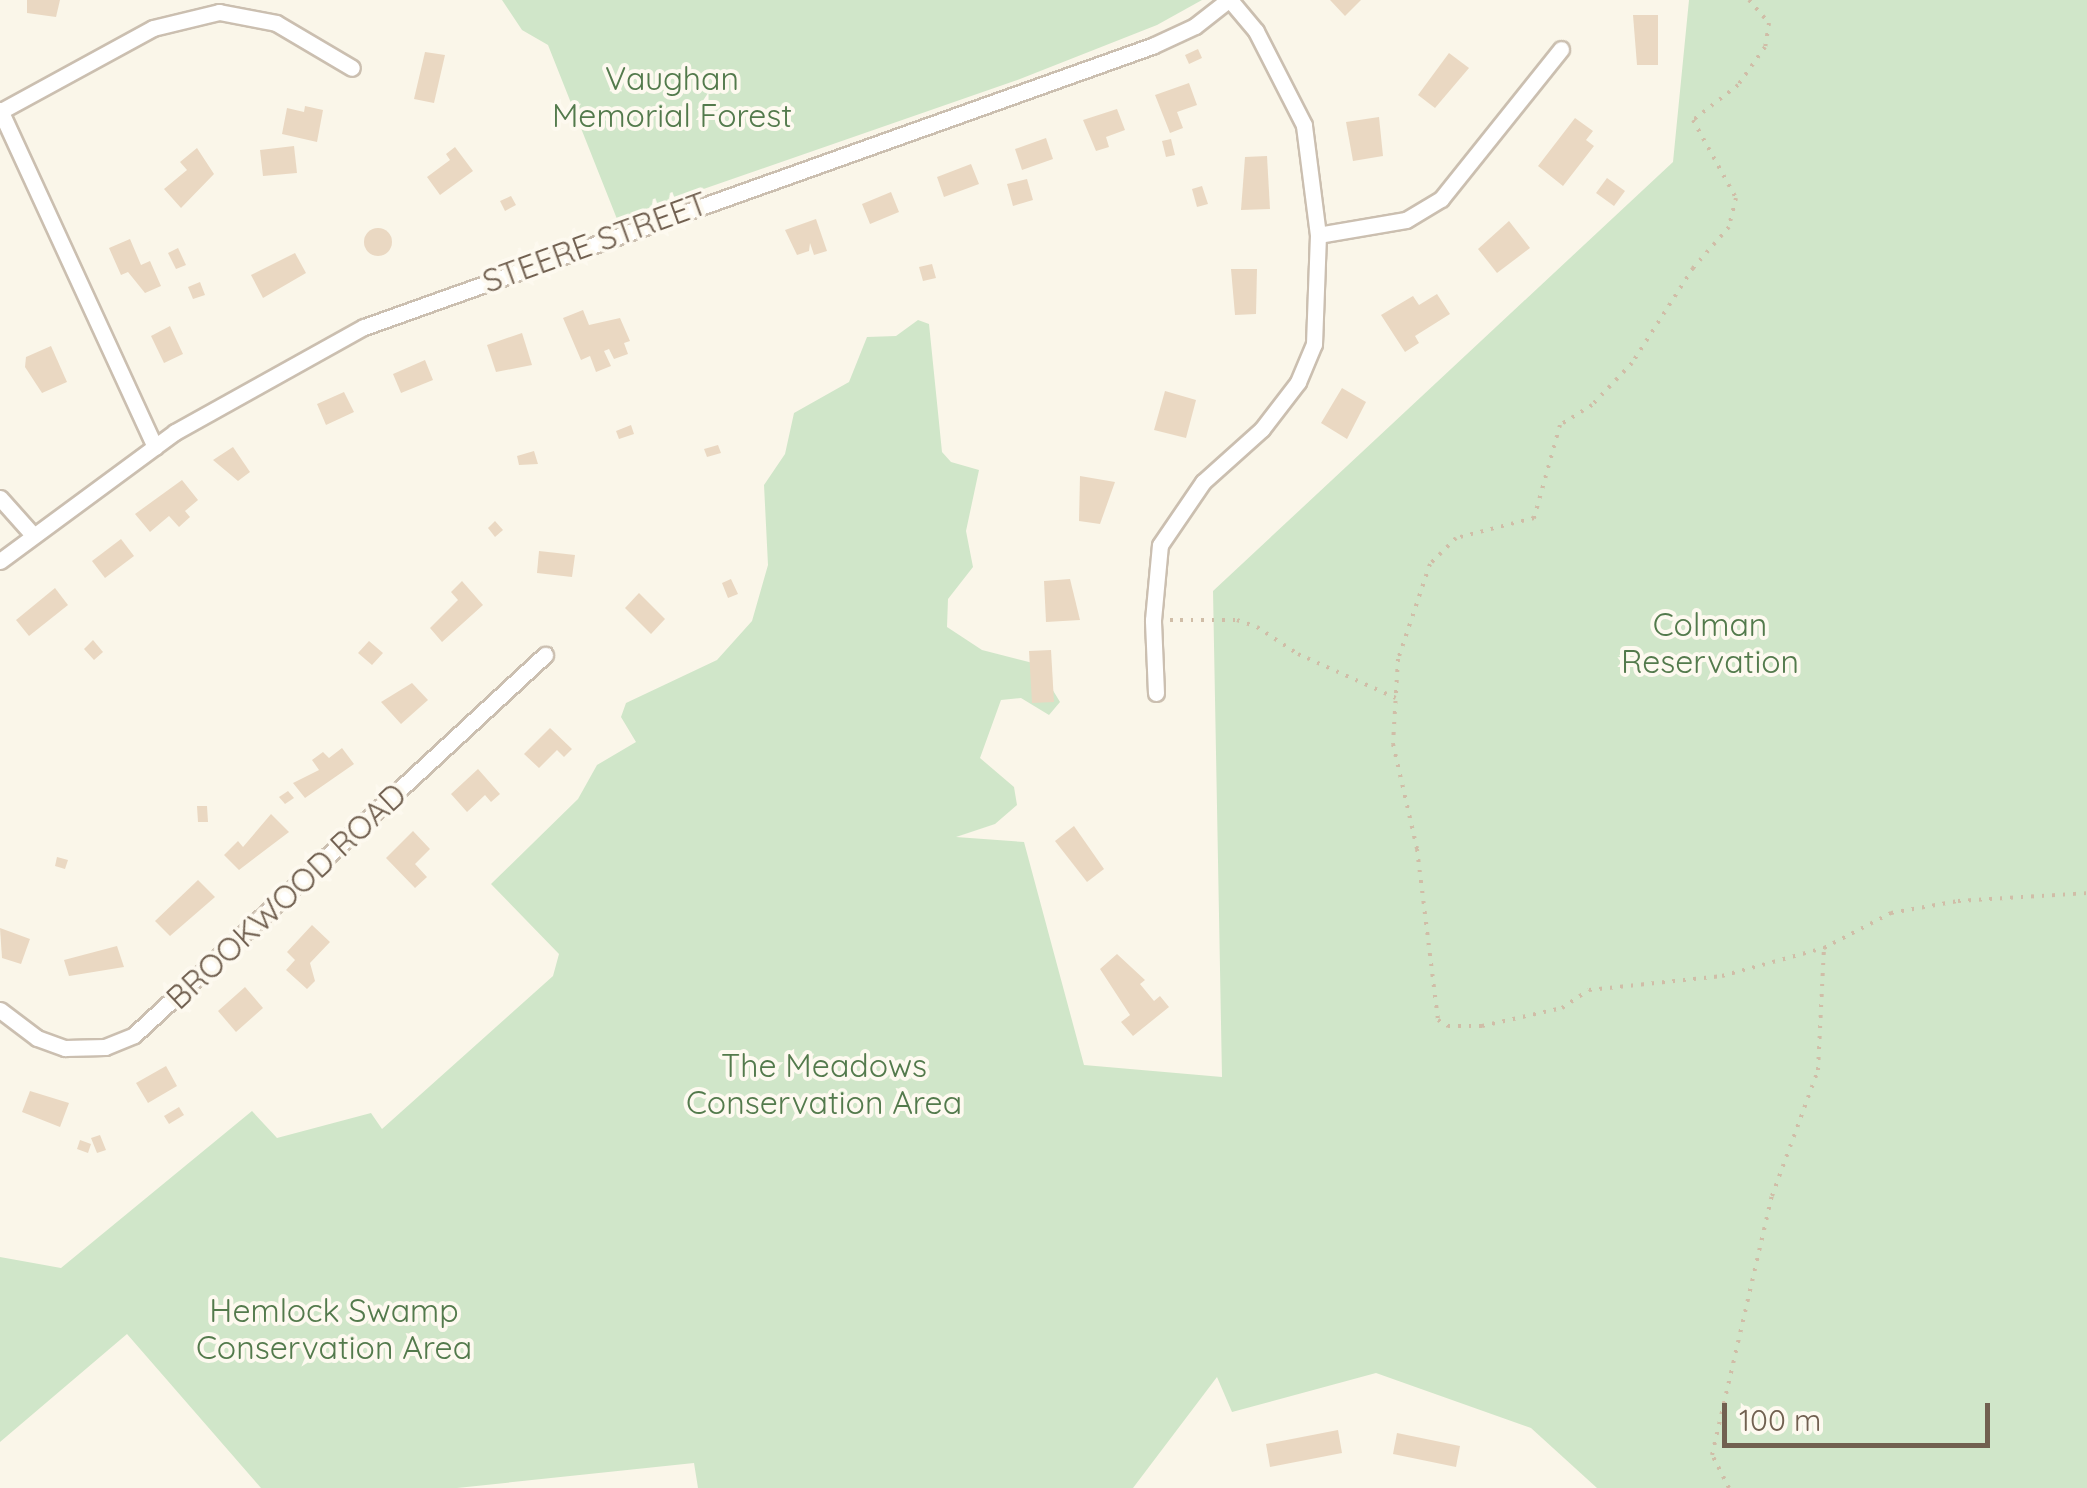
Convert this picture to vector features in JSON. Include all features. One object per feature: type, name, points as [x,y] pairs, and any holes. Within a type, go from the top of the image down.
[{"type":"street","points":[[1156,694],[1152,620],[1160,545],[1203,482],[1262,429],[1298,382],[1314,344],[1318,235],[1304,124],[1256,32],[1229,0]]},
{"type":"street","name":"STEERE STREET","points":[[0,560],[239,392],[364,327],[1152,46],[1229,0]]},
{"type":"street","points":[[156,447],[0,110],[136,36],[219,12],[276,23],[352,68]]},
{"type":"street","points":[[1318,235],[1406,220],[1441,199],[1560,49]]},
{"type":"street","points":[[0,498],[33,535]]},
{"type":"street","name":"BROOKWOOD ROAD","points":[[0,1010],[36,1038],[65,1048],[96,1049],[134,1036],[545,655]]},
{"type":"path","points":[[1749,0],[1769,23],[1765,47],[1738,84],[1693,120],[1736,198],[1729,227],[1694,268],[1632,363],[1592,405],[1560,425],[1534,518],[1456,538],[1430,564],[1398,660],[1393,744],[1407,789],[1442,1026],[1482,1026],[1562,1008],[1589,990],[1722,976],[1824,948],[1891,914],[1958,901],[2087,893]]},
{"type":"path","points":[[1152,620],[1238,620],[1396,698]]},
{"type":"path","points":[[1729,1488],[1712,1455],[1772,1196],[1818,1070],[1824,948]]},
{"type":"green space","name":"Vaughan Memorial Forest","points":[[502,0],[1202,0],[1157,25],[1020,79],[617,219],[548,45],[522,30]]},
{"type":"green space","points":[[1689,0],[2087,0],[2087,1488],[1597,1488],[1531,1428],[1376,1373],[1232,1412],[1217,1377],[1133,1488],[698,1488],[694,1463],[457,1488],[261,1488],[127,1334],[0,1442],[0,1257],[61,1268],[252,1111],[277,1138],[371,1113],[382,1129],[553,976],[559,954],[491,884],[578,799],[597,765],[636,742],[621,717],[626,703],[717,660],[752,621],[768,565],[764,485],[785,454],[794,413],[849,382],[867,337],[896,336],[918,320],[929,324],[942,452],[951,462],[979,470],[966,531],[973,567],[948,599],[947,627],[982,650],[1037,664],[1060,702],[1049,715],[1021,698],[1001,700],[980,758],[1014,787],[1017,805],[995,824],[956,837],[1024,842],[1084,1065],[1222,1077],[1213,591],[1673,162]]},
{"type":"building","points":[[27,0],[60,0],[56,17],[27,13]]},
{"type":"building","points":[[1330,0],[1361,0],[1345,16]]},
{"type":"building","points":[[1633,15],[1658,15],[1658,65],[1637,65]]},
{"type":"building","points":[[1198,49],[1202,58],[1189,64],[1185,55]]},
{"type":"building","points":[[425,52],[445,55],[434,103],[414,99]]},
{"type":"building","points":[[1449,53],[1469,68],[1435,108],[1418,95]]},
{"type":"building","points":[[1189,83],[1197,105],[1177,112],[1183,128],[1170,133],[1155,95]]},
{"type":"building","points":[[305,106],[323,110],[317,142],[282,134],[287,108],[304,112]]},
{"type":"building","points":[[1117,109],[1125,130],[1106,137],[1109,147],[1096,151],[1083,120]]},
{"type":"building","points":[[1379,117],[1383,156],[1353,161],[1346,122]]},
{"type":"building","points":[[1575,118],[1593,131],[1586,140],[1594,146],[1563,186],[1538,166]]},
{"type":"building","points":[[1046,138],[1053,159],[1022,170],[1015,149]]},
{"type":"building","points":[[1171,139],[1175,155],[1166,157],[1162,141]]},
{"type":"building","points":[[294,146],[297,173],[263,176],[260,150]]},
{"type":"building","points":[[455,147],[473,171],[440,195],[427,177],[450,160],[446,154]]},
{"type":"building","points":[[197,148],[214,174],[181,208],[164,189],[187,170],[180,162]]},
{"type":"building","points":[[1267,156],[1270,209],[1241,210],[1245,157]]},
{"type":"building","points":[[971,164],[979,184],[944,197],[937,177]]},
{"type":"building","points":[[1607,178],[1625,191],[1614,206],[1596,193]]},
{"type":"building","points":[[1027,179],[1033,200],[1013,206],[1007,184]]},
{"type":"building","points":[[1202,186],[1208,204],[1197,207],[1192,189]]},
{"type":"building","points":[[891,192],[899,212],[870,224],[862,204]]},
{"type":"building","points":[[511,196],[516,205],[505,211],[500,201]]},
{"type":"building","points":[[816,219],[827,251],[814,255],[810,243],[809,251],[797,255],[785,230]]},
{"type":"building","points":[[1509,221],[1530,248],[1497,273],[1478,249]]},
{"type":"building","points":[[378,228],[388,232],[392,242],[388,252],[378,256],[368,252],[364,242],[368,232]]},
{"type":"building","points":[[130,239],[141,265],[150,261],[161,286],[145,293],[128,272],[121,275],[109,248]]},
{"type":"building","points":[[178,248],[186,265],[176,269],[168,253]]},
{"type":"building","points":[[295,253],[306,273],[263,298],[251,275]]},
{"type":"building","points":[[932,264],[936,278],[923,281],[919,267]]},
{"type":"building","points":[[1231,269],[1257,269],[1256,314],[1235,315]]},
{"type":"building","points":[[200,282],[205,295],[193,299],[188,287]]},
{"type":"building","points":[[1437,294],[1450,314],[1415,336],[1419,343],[1405,352],[1381,315],[1413,296],[1419,305]]},
{"type":"building","points":[[583,310],[589,325],[620,318],[630,341],[624,343],[628,354],[614,359],[609,349],[604,351],[611,366],[596,372],[590,356],[581,360],[563,318]]},
{"type":"building","points":[[170,326],[183,354],[164,363],[151,336]]},
{"type":"building","points":[[522,333],[532,365],[496,372],[487,345]]},
{"type":"building","points":[[51,346],[67,382],[42,393],[25,367],[26,357]]},
{"type":"building","points":[[425,360],[433,380],[401,393],[393,374]]},
{"type":"building","points":[[1342,388],[1366,402],[1347,439],[1321,423]]},
{"type":"building","points":[[1165,391],[1196,400],[1186,438],[1154,430]]},
{"type":"building","points":[[344,392],[354,412],[326,425],[317,404]]},
{"type":"building","points":[[631,425],[634,434],[619,439],[616,431]]},
{"type":"building","points":[[718,445],[721,453],[707,457],[704,449]]},
{"type":"building","points":[[233,447],[250,472],[238,481],[213,460]]},
{"type":"building","points":[[534,451],[538,464],[519,465],[517,456]]},
{"type":"building","points":[[1080,476],[1115,482],[1100,524],[1079,521]]},
{"type":"building","points":[[182,480],[198,500],[185,511],[190,517],[179,527],[169,516],[150,532],[135,514]]},
{"type":"building","points":[[495,521],[503,530],[495,537],[488,528]]},
{"type":"building","points":[[121,539],[134,556],[105,578],[92,561]]},
{"type":"building","points":[[539,551],[575,555],[572,577],[537,573]]},
{"type":"building","points":[[731,579],[738,594],[728,598],[722,583]]},
{"type":"building","points":[[1070,579],[1080,620],[1046,622],[1044,581]]},
{"type":"building","points":[[462,581],[483,605],[442,642],[430,628],[458,600],[451,592]]},
{"type":"building","points":[[55,588],[68,605],[29,636],[16,620]]},
{"type":"building","points":[[639,593],[665,619],[651,634],[625,608]]},
{"type":"building","points":[[93,640],[103,652],[94,660],[84,649]]},
{"type":"building","points":[[369,641],[383,653],[372,665],[358,653]]},
{"type":"building","points":[[1051,650],[1054,702],[1032,703],[1029,651]]},
{"type":"building","points":[[412,683],[428,700],[401,724],[381,702]]},
{"type":"building","points":[[550,728],[572,749],[564,757],[557,750],[539,768],[524,754]]},
{"type":"building","points":[[342,748],[354,764],[305,798],[293,783],[319,770],[312,760],[323,752],[329,758]]},
{"type":"building","points":[[478,769],[500,794],[491,802],[485,795],[467,812],[451,794]]},
{"type":"building","points":[[288,791],[294,798],[285,804],[279,797]]},
{"type":"building","points":[[197,806],[207,806],[208,822],[198,822]]},
{"type":"building","points":[[271,814],[289,832],[239,870],[224,855],[238,841],[243,847]]},
{"type":"building","points":[[1074,826],[1104,869],[1087,882],[1055,841]]},
{"type":"building","points":[[413,831],[430,849],[415,864],[427,877],[415,888],[386,858]]},
{"type":"building","points":[[57,857],[68,860],[65,869],[55,866]]},
{"type":"building","points":[[198,880],[215,897],[170,936],[155,921]]},
{"type":"building","points":[[312,925],[330,942],[310,963],[315,981],[307,989],[286,970],[295,960],[287,952]]},
{"type":"building","points":[[0,928],[30,939],[21,964],[2,958]]},
{"type":"building","points":[[117,946],[124,967],[69,976],[64,960]]},
{"type":"building","points":[[1117,954],[1145,980],[1140,984],[1154,1001],[1160,996],[1169,1007],[1133,1036],[1121,1022],[1130,1015],[1100,969]]},
{"type":"building","points":[[245,987],[263,1008],[236,1032],[218,1011]]},
{"type":"building","points":[[166,1066],[177,1086],[148,1103],[136,1083]]},
{"type":"building","points":[[30,1091],[69,1103],[60,1127],[22,1112]]},
{"type":"building","points":[[179,1107],[184,1115],[169,1124],[164,1116]]},
{"type":"building","points":[[100,1135],[106,1150],[97,1153],[91,1138]]},
{"type":"building","points":[[80,1140],[91,1144],[88,1153],[77,1149]]},
{"type":"building","points":[[1338,1430],[1342,1453],[1270,1467],[1266,1444]]},
{"type":"building","points":[[1397,1433],[1460,1446],[1456,1467],[1393,1454]]},
{"type":"park label","name":"Colman Reservation","points":[[1710,644]]},
{"type":"park label","name":"The Meadows Conservation Area","points":[[824,1084]]},
{"type":"park label","name":"Hemlock Swamp Conservation Area","points":[[334,1330]]}]
